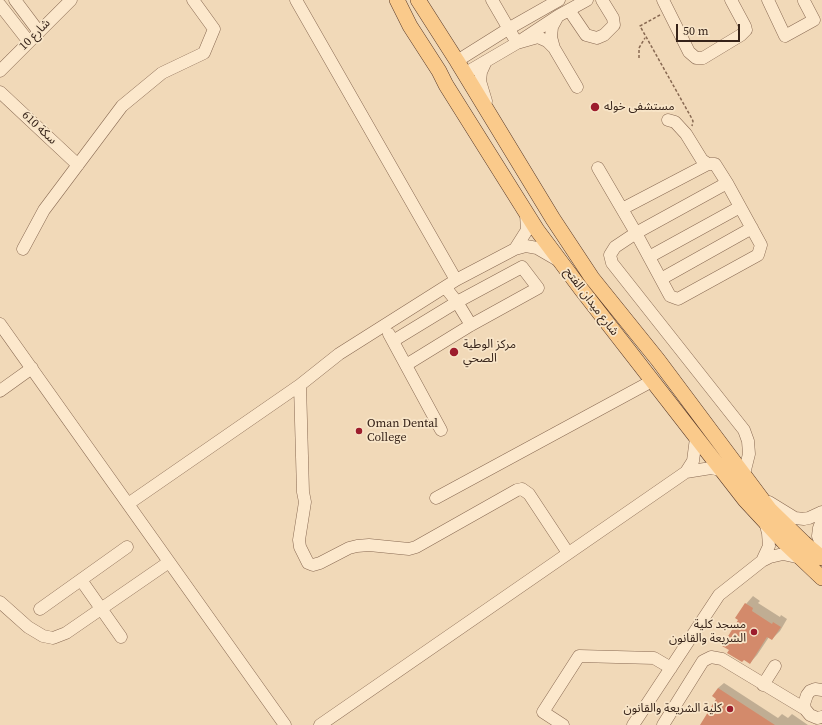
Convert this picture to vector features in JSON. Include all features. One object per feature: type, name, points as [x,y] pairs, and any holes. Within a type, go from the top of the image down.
[{"type":"main road","name":"شارع ميدان الفتح","points":[[397,0],[410,26],[450,76],[494,123],[552,219],[592,278],[658,360],[770,510],[822,558]]},
{"type":"main road","name":"شارع ميدان الفتح","points":[[418,0],[457,61],[450,76]]},
{"type":"main road","points":[[450,76],[457,61]]},
{"type":"main road","name":"شارع ميدان الفتح","points":[[450,76],[525,210],[562,263],[745,500],[783,541],[822,578]]},
{"type":"street","points":[[14,0],[39,32]]},
{"type":"street","name":"شارع 10","points":[[0,71],[71,0]]},
{"type":"street","points":[[23,249],[44,210],[122,106],[162,73],[204,54],[214,29],[193,0]]},
{"type":"street","points":[[296,0],[456,280]]},
{"type":"street","points":[[492,0],[517,43]]},
{"type":"street","points":[[457,61],[508,29],[559,0]]},
{"type":"street","points":[[450,76],[486,61],[558,16],[587,0]]},
{"type":"street","points":[[569,10],[586,35],[597,38],[611,29],[614,25],[613,18],[602,0]]},
{"type":"street","points":[[665,5],[689,52],[696,58],[703,58],[741,35],[746,30],[731,0]]},
{"type":"street","points":[[768,0],[785,36],[814,20],[804,1]]},
{"type":"street","points":[[0,5],[29,42]]},
{"type":"street","points":[[558,16],[552,27],[551,37],[554,48],[577,87]]},
{"type":"street","points":[[517,43],[538,37],[546,41],[554,48]]},
{"type":"street","points":[[486,61],[481,72],[480,81],[494,123]]},
{"type":"street","name":"سكة 610","points":[[0,92],[78,165]]},
{"type":"street","points":[[668,120],[675,122],[686,134],[702,160],[708,164]]},
{"type":"street","points":[[598,168],[622,210],[636,233],[670,296],[678,299],[758,256],[761,244],[715,164],[708,164],[622,210]]},
{"type":"street","points":[[727,183],[636,233],[615,246],[610,255],[612,263],[744,430],[748,441],[749,454],[744,474]]},
{"type":"street","points":[[649,257],[740,207]]},
{"type":"street","points":[[515,248],[523,239],[527,230],[525,210]]},
{"type":"street","points":[[661,279],[752,228]]},
{"type":"street","points":[[128,504],[300,385],[339,354],[456,280],[515,248],[526,246],[537,248],[562,263]]},
{"type":"street","points":[[393,341],[457,302],[522,267],[538,288],[471,325],[406,365]]},
{"type":"street","points":[[445,287],[457,302],[471,325]]},
{"type":"street","points":[[0,324],[285,725]]},
{"type":"street","points":[[384,326],[441,430]]},
{"type":"street","points":[[0,390],[32,368]]},
{"type":"street","points":[[436,498],[652,381]]},
{"type":"street","points":[[300,385],[303,492],[305,502],[299,540],[300,547],[308,563],[313,566],[349,548],[357,546],[409,549],[416,547],[517,490],[522,489],[529,494],[568,553]]},
{"type":"street","points":[[686,472],[693,461],[696,438]]},
{"type":"street","points":[[320,725],[686,472],[697,469],[711,468],[721,470]]},
{"type":"street","points":[[761,498],[795,518],[810,518],[822,512]]},
{"type":"street","points":[[822,520],[818,536],[822,546]]},
{"type":"street","points":[[762,561],[769,546],[765,522]]},
{"type":"street","points":[[40,609],[127,547]]},
{"type":"street","points":[[633,725],[719,595],[770,556],[783,554],[801,558]]},
{"type":"street","points":[[0,602],[28,627],[42,636],[52,638],[66,633],[169,562]]},
{"type":"street","points":[[81,580],[100,610],[121,637]]},
{"type":"street","points":[[563,725],[543,712],[579,656],[654,658],[671,668]]},
{"type":"street","points":[[663,725],[703,661],[711,657],[722,659],[805,709],[810,715],[820,719]]},
{"type":"street","points":[[763,685],[774,666]]},
{"type":"street","points":[[805,709],[804,704],[822,677]]},
{"type":"street","points":[[788,700],[813,692]]},
{"type":"path","points":[[665,5],[640,26],[691,117],[692,125],[686,134]]},
{"type":"path","points":[[639,58],[639,48],[646,38]]},
{"type":"building","name":"مسجد كلية الشريعة والقانون","points":[[745,603],[753,608],[752,611],[772,624],[773,622],[781,627],[772,640],[767,637],[750,664],[744,660],[742,662],[727,653],[729,650],[722,646],[738,620],[735,618]]},
{"type":"building","name":"كلية الشريعة والقانون","points":[[718,688],[775,725],[700,725],[716,699],[712,696]]},
{"type":"place","name":"مستشفى خوله","points":[[595,107]]},
{"type":"place","name":"مركز الوطية الصحي","points":[[454,352]]},
{"type":"place","name":"Oman Dental College","points":[[359,431]]},
{"type":"place","name":"مسجد كلية الشريعة والقانون","points":[[754,632]]},
{"type":"place","name":"كلية الشريعة والقانون","points":[[730,709]]}]
